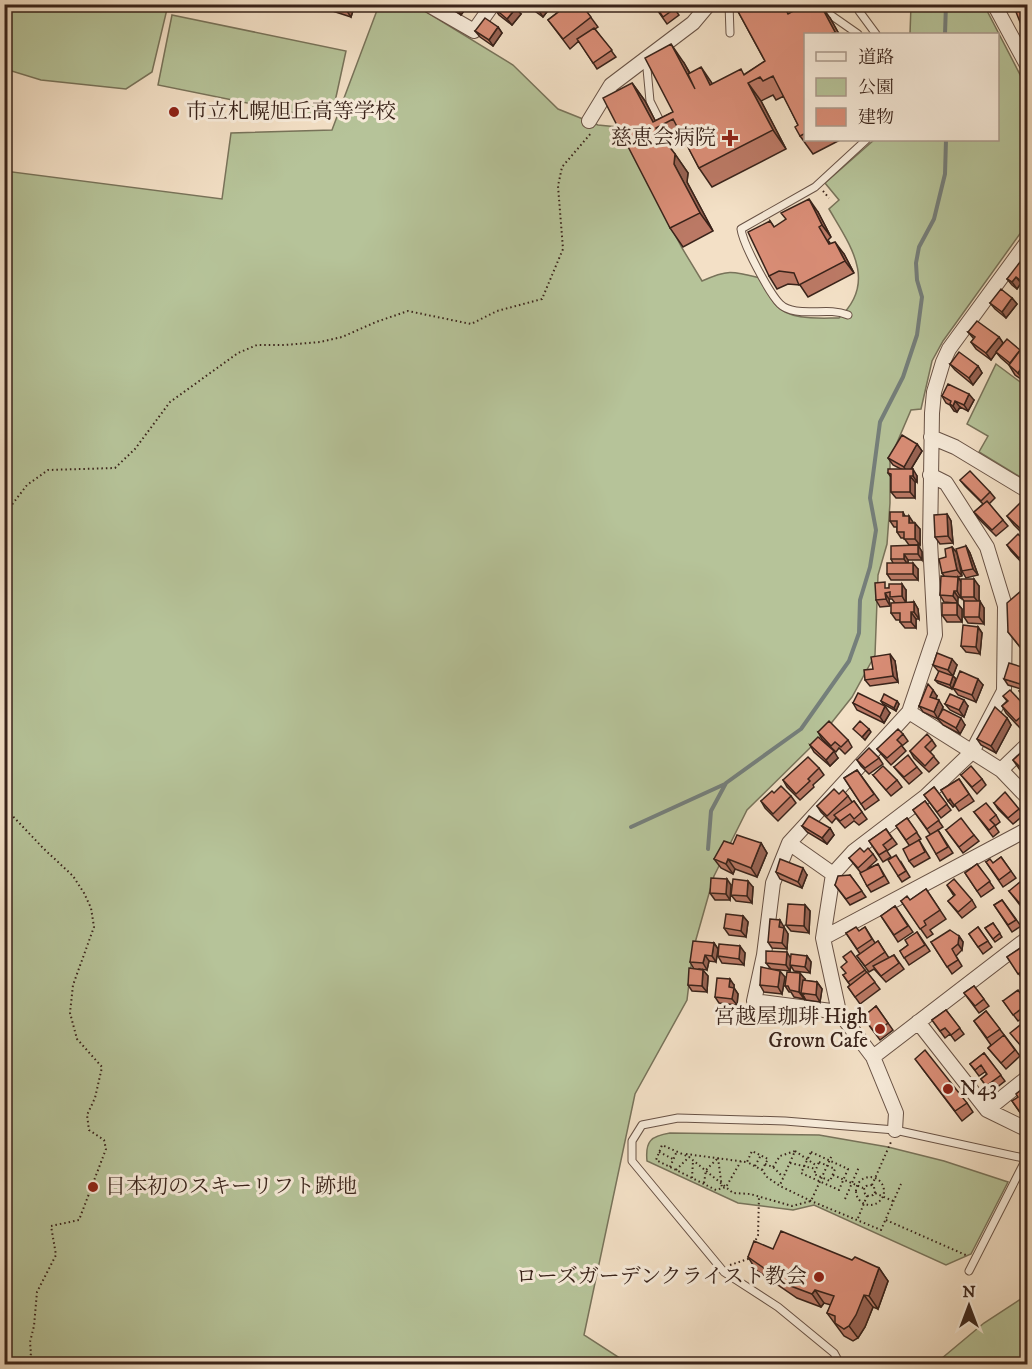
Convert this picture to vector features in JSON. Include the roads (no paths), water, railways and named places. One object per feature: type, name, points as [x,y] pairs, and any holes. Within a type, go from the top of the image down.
[{"type":"street","points":[[427,4],[474,32],[493,4]]},
{"type":"street","points":[[589,121],[611,84],[693,23],[709,4]]},
{"type":"street","points":[[994,4],[1028,67]]},
{"type":"street","points":[[839,1012],[754,1001],[764,955],[773,883],[789,843],[909,712],[934,635],[930,475],[934,392],[949,349],[1028,241]]},
{"type":"street","points":[[931,437],[955,447],[1028,491]]},
{"type":"street","points":[[895,1131],[896,1113],[873,1057],[839,1012],[823,938],[833,874],[854,851],[926,796],[972,752],[1004,691],[1011,603],[987,547],[946,483],[930,475]]},
{"type":"street","points":[[909,712],[1001,770],[1028,798]]},
{"type":"street","points":[[1001,770],[1028,744]]},
{"type":"street","points":[[823,938],[1028,829]]},
{"type":"street","points":[[789,843],[833,874]]},
{"type":"street","points":[[873,1057],[1028,938]]},
{"type":"street","points":[[918,1022],[987,1110],[1028,1130]]},
{"type":"street","points":[[987,1110],[1028,1077]]},
{"type":"lane","points":[[729,4],[730,33]]},
{"type":"lane","points":[[815,4],[857,33]]},
{"type":"lane","points":[[862,4],[859,11],[875,33]]},
{"type":"lane","points":[[646,58],[650,101],[666,132]]},
{"type":"lane","points":[[848,315],[828,311],[798,312],[787,309],[779,303],[758,268],[742,236],[741,229],[815,187],[865,141]]},
{"type":"lane","points":[[840,1365],[834,1353],[778,1307],[724,1272],[632,1161],[632,1141],[642,1125],[678,1118],[785,1121],[895,1131],[1027,1159],[969,1271]]},
{"type":"waterway","points":[[945,33],[946,4]]},
{"type":"waterway","points":[[708,849],[711,811],[726,783],[801,729],[849,661],[859,633],[860,600],[870,567],[876,530],[870,498],[880,422],[903,377],[917,335],[922,297],[917,280],[916,263],[919,247],[934,219],[945,174],[946,141]]},
{"type":"waterway","points":[[631,827],[725,784]]},
{"type":"place","name":"市立札幌旭丘高等学校","points":[[174,112]]},
{"type":"place","name":"慈恵会病院","points":[[730,138]]},
{"type":"place","name":"宮越屋珈琲 High Grown Cafe","points":[[880,1029]]},
{"type":"place","name":"N43","points":[[948,1089]]},
{"type":"place","name":"日本初のスキーリフト跡地","points":[[93,1187]]},
{"type":"place","name":"ローズガーデンクライスト教会","points":[[819,1277]]}]
